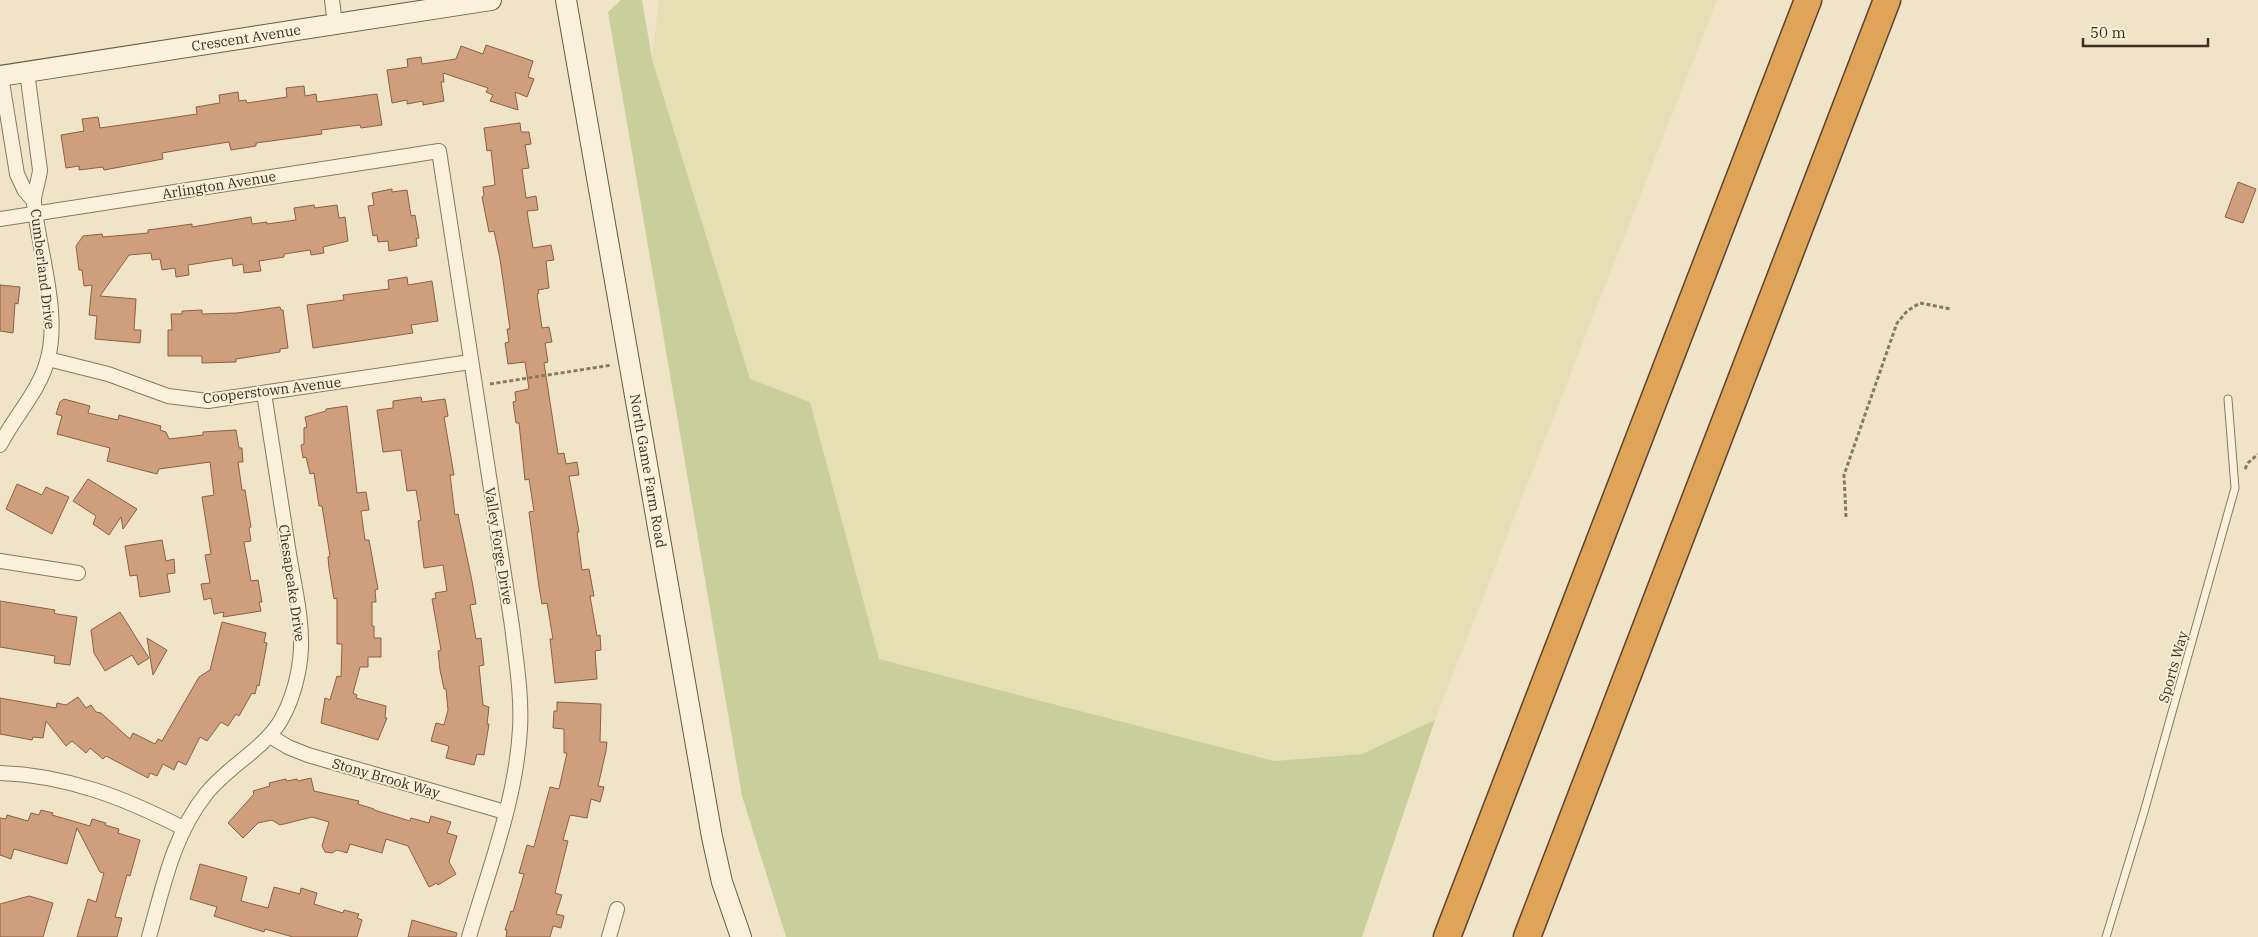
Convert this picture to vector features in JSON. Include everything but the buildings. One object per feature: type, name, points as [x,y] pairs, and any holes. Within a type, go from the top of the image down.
[{"type":"highway","points":[[1447,937],[1808,0]]},
{"type":"highway","points":[[1528,937],[1887,0]]},
{"type":"main road","name":"Crescent Avenue","points":[[1,76],[491,0]]},
{"type":"main road","name":"North Game Farm Road","points":[[566,0],[712,837],[722,882],[741,937]]},
{"type":"street","points":[[332,0],[335,24]]},
{"type":"street","name":"Cumberland Drive","points":[[0,445],[38,384],[48,359],[52,329],[35,207],[40,170],[27,72]]},
{"type":"street","name":"Cumberland Drive","points":[[1,76],[17,174],[35,207]]},
{"type":"street","name":"Arlington Avenue","points":[[0,219],[35,207],[439,151]]},
{"type":"street","name":"Valley Forge Drive","points":[[439,151],[518,671],[520,703],[519,746],[516,768],[469,937]]},
{"type":"street","name":"Cooperstown Avenue","points":[[48,359],[108,374],[154,392],[182,399],[208,400],[470,362]]},
{"type":"street","name":"Chesapeake Drive","points":[[149,937],[183,828],[206,794],[218,781],[270,736],[288,706],[299,671],[301,648],[298,609],[264,393]]},
{"type":"street","points":[[0,561],[78,572]]},
{"type":"street","name":"Stony Brook Way","points":[[270,736],[288,747],[308,755],[505,812]]},
{"type":"street","points":[[0,773],[49,778],[100,791],[131,802],[183,828]]},
{"type":"street","points":[[609,937],[617,909]]},
{"type":"lane","name":"Sports Way","points":[[2106,937],[2144,812],[2235,488],[2228,399]]},
{"type":"path","points":[[1846,517],[1844,475],[1897,323],[1907,311],[1920,303],[1951,309]]},
{"type":"path","points":[[474,387],[628,363]]},
{"type":"shaded area","points":[[659,0],[1717,0],[1435,720],[1362,754],[1274,761],[879,660],[810,402],[750,379],[652,59]]},
{"type":"green space","points":[[621,0],[642,0],[652,59],[750,379],[810,402],[879,659],[1274,761],[1362,754],[1435,720],[1362,937],[786,937],[742,796],[608,12]]}]
